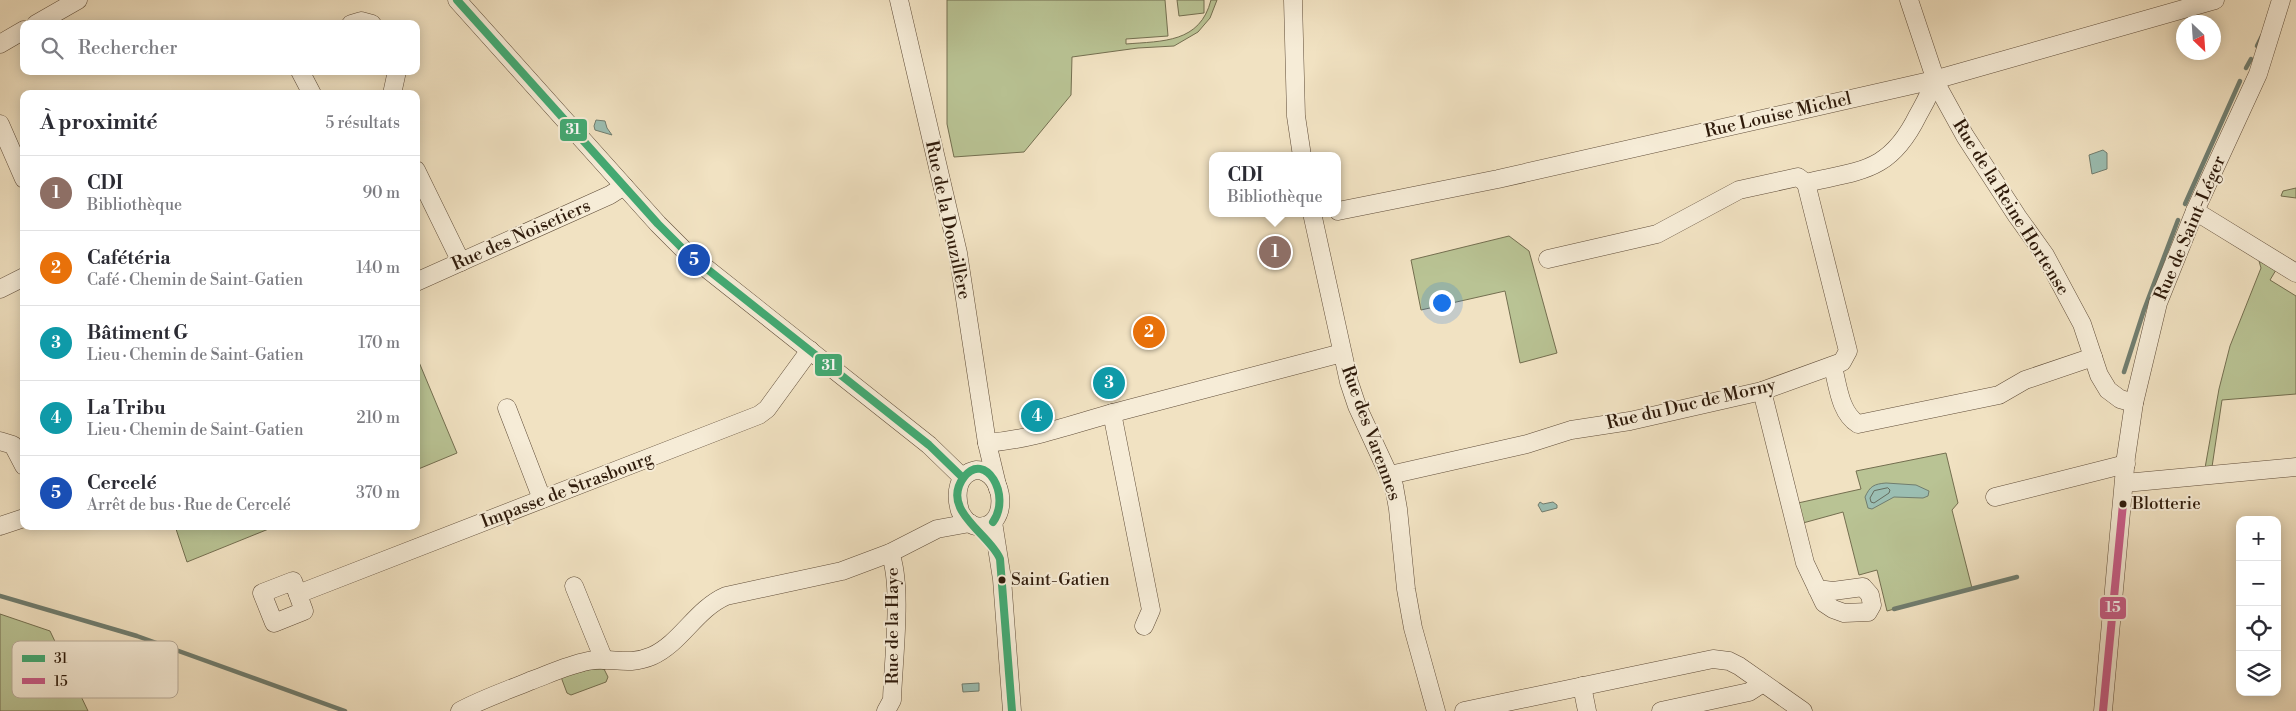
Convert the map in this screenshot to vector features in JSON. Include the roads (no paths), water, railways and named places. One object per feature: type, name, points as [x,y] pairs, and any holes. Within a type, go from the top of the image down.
[{"type":"street","points":[[43,20],[78,0]]},
{"type":"street","points":[[457,0],[624,186],[696,262],[810,350],[929,446],[962,477]]},
{"type":"street","name":"Rue de la Douzillère","points":[[899,0],[958,253],[987,442],[998,489]]},
{"type":"street","points":[[1293,0],[1296,116],[1301,152]]},
{"type":"street","name":"Rue de la Reine Hortense","points":[[1909,0],[1934,80],[1965,136],[2045,255],[2082,324],[2099,375],[2108,390],[2120,399],[2134,404]]},
{"type":"street","name":"Rue Louise Michel","points":[[1341,210],[1498,179],[1934,80],[2215,0]]},
{"type":"street","name":"Rue de Saint-Léger","points":[[2103,711],[2126,464],[2134,404],[2158,303],[2195,211],[2258,74],[2280,0]]},
{"type":"street","points":[[0,44],[20,32]]},
{"type":"street","points":[[302,75],[310,90]]},
{"type":"street","points":[[393,90],[396,75]]},
{"type":"street","points":[[1806,183],[1880,163],[1901,146],[1934,80]]},
{"type":"street","points":[[0,124],[20,170]]},
{"type":"street","points":[[1548,259],[1657,234],[1738,190],[1798,177],[1806,183],[1848,351],[1842,362],[1833,367],[1849,419],[1858,424],[1999,395],[2025,380],[2093,357]]},
{"type":"street","points":[[420,178],[461,262]]},
{"type":"street","name":"Rue des Noisetiers","points":[[420,280],[610,195],[624,186]]},
{"type":"street","points":[[2195,211],[2296,273]]},
{"type":"street","name":"Rue des Varennes","points":[[1319,217],[1342,353],[1357,406],[1390,475],[1398,509],[1406,589],[1413,628],[1436,711]]},
{"type":"street","points":[[0,289],[20,280]]},
{"type":"street","name":"Impasse de Strasbourg","points":[[298,594],[759,415],[767,409],[810,350]]},
{"type":"street","points":[[987,442],[1018,440],[1342,353]]},
{"type":"street","name":"Rue du Duc de Morny","points":[[1390,475],[1527,444],[1571,430],[1630,421],[1762,391],[1833,367]]},
{"type":"street","points":[[1762,391],[1805,563],[1817,588]]},
{"type":"street","points":[[507,408],[542,499]]},
{"type":"street","points":[[1112,414],[1151,610],[1144,626]]},
{"type":"street","points":[[0,441],[13,445],[20,458]]},
{"type":"street","name":"Rue de la Douzillère","points":[[983,470],[987,453],[987,442]]},
{"type":"street","points":[[1995,497],[2126,464]]},
{"type":"street","points":[[2125,483],[2296,467]]},
{"type":"street","points":[[998,555],[963,517],[959,506],[958,492],[962,477],[968,472],[983,470],[993,477],[998,489],[1000,510],[993,522],[1002,580],[1012,711]]},
{"type":"street","points":[[460,711],[556,671],[588,661],[633,662],[659,652],[709,607],[726,596],[842,571],[890,553],[937,529],[949,520],[959,506]]},
{"type":"street","points":[[0,526],[20,519]]},
{"type":"street","points":[[937,529],[971,524],[982,526],[993,522]]},
{"type":"street","name":"Rue de la Haye","points":[[890,553],[896,579],[892,707]]},
{"type":"street","points":[[574,586],[604,660]]},
{"type":"street","points":[[1464,711],[1713,659],[1729,661],[1763,682],[1803,711]]},
{"type":"street","points":[[1661,711],[1749,692],[1763,682]]},
{"type":"street","points":[[1582,686],[1587,711]]},
{"type":"water","points":[[596,120],[605,121],[612,135],[595,130]]},
{"type":"water","points":[[2103,150],[2107,153],[2107,169],[2092,174],[2089,155]]},
{"type":"water","points":[[1886,483],[1916,485],[1929,491],[1928,496],[1923,498],[1894,497],[1872,509],[1868,508],[1865,497],[1869,490],[1875,485]]},
{"type":"water","points":[[1540,502],[1543,504],[1553,502],[1557,505],[1557,508],[1542,512],[1538,505]]},
{"type":"water","points":[[979,683],[979,691],[963,692],[962,684]]},
{"type":"waterway","points":[[2257,46],[2262,36]]},
{"type":"waterway","points":[[2246,68],[2251,59]]},
{"type":"waterway","points":[[2185,204],[2240,81]]},
{"type":"waterway","points":[[2124,372],[2144,310],[2178,220]]},
{"type":"waterway","points":[[1894,609],[2017,577]]},
{"type":"waterway","points":[[0,596],[151,641]]},
{"type":"waterway","points":[[178,651],[345,711]]},
{"type":"place","name":"CDI","points":[[1275,252]]},
{"type":"place","name":"Cercelé","points":[[694,260]]},
{"type":"place","name":"Cafétéria","points":[[1149,332]]},
{"type":"place","name":"Bâtiment G","points":[[1109,383]]},
{"type":"place","name":"La Tribu","points":[[1037,416]]},
{"type":"place","name":"Blotterie","points":[[2123,504]]},
{"type":"place","name":"Saint-Gatien","points":[[1002,580]]}]
